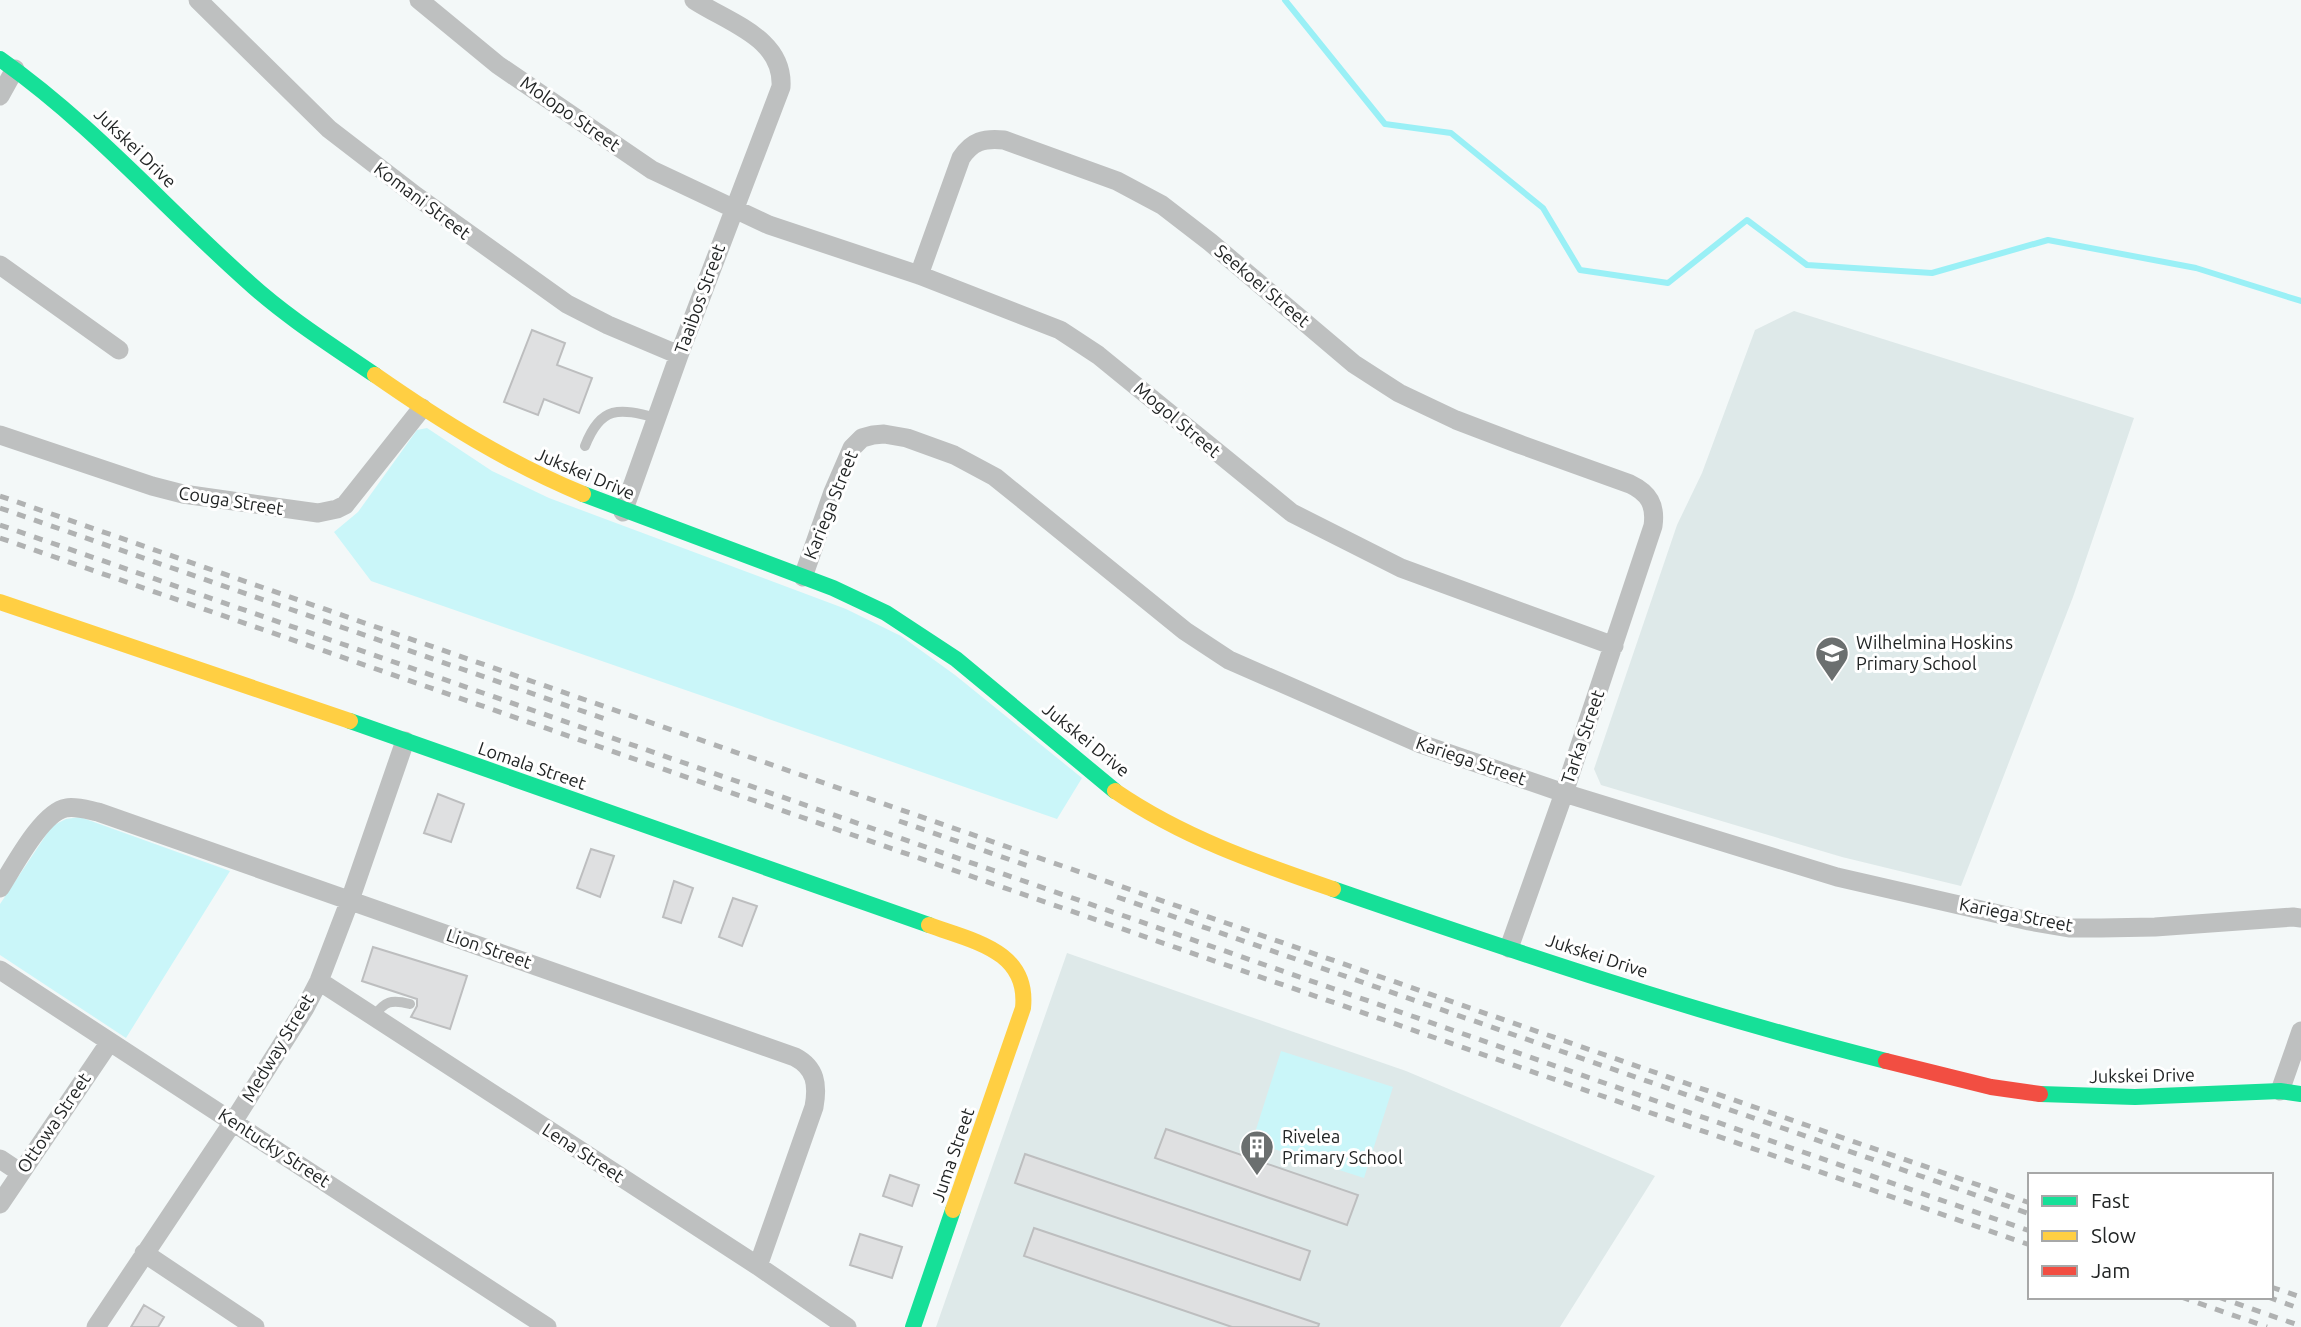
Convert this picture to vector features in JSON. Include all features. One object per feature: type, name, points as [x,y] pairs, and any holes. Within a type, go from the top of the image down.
[{"type":"street","name":"Komani Street","points":[[198,0],[329,129],[426,204],[567,304],[597,320],[679,355]]},
{"type":"street","name":"Molopo Street","points":[[419,0],[498,65],[652,170],[734,209]]},
{"type":"street","name":"Taaibos Street","points":[[623,513],[780,87],[778,62],[771,49],[694,0]]},
{"type":"street","points":[[0,96],[7,64]]},
{"type":"street","name":"Jukskei Drive","points":[[7,64],[52,96],[87,127],[253,287],[465,437],[507,461],[623,513],[803,577],[885,612],[935,644],[1096,776],[1149,814],[1187,834],[1302,878],[1509,948],[1761,1030],[1819,1046],[2010,1090],[2051,1096],[2119,1097],[2280,1091],[2301,1094]]},
{"type":"street","name":"Seekoei Street","points":[[919,275],[961,158],[968,147],[978,141],[1004,140],[1117,181],[1162,205],[1210,242],[1354,364],[1399,393],[1457,420],[1640,489],[1646,493],[1653,506],[1653,526]]},
{"type":"street","name":"Mogol Street","points":[[734,209],[769,225],[919,275],[1043,321],[1077,340],[1292,513],[1401,568],[1614,646]]},
{"type":"street","points":[[0,265],[119,350]]},
{"type":"street","name":"Couga Street","points":[[0,435],[183,494],[318,513],[329,512],[345,505],[422,408]]},
{"type":"street","name":"Kariega Street","points":[[803,577],[833,492],[852,448],[862,438],[873,435],[907,438],[954,455],[995,477],[1185,631],[1229,660],[1421,744],[1564,793],[1837,877],[2050,925],[2155,927],[2301,918]]},
{"type":"street","name":"Tarka Street","points":[[1509,948],[1653,526]]},
{"type":"street","name":"Lomala Street","points":[[0,602],[982,944],[1002,953],[1015,965],[1025,995]]},
{"type":"street","name":"Medway Street","points":[[96,1327],[290,1034],[319,981],[405,741]]},
{"type":"street","name":"Lion Street","points":[[0,888],[41,826],[57,811],[77,808],[350,900],[771,1047],[802,1061],[808,1066],[816,1083],[814,1107],[758,1266]]},
{"type":"street","name":"Kentucky Street","points":[[0,970],[547,1327]]},
{"type":"street","name":"Lena Street","points":[[319,981],[758,1266],[847,1327]]},
{"type":"street","name":"Juma Street","points":[[913,1327],[1003,1070],[1025,995]]},
{"type":"street","points":[[2280,1091],[2301,1031]]},
{"type":"street","name":"Ottowa Street","points":[[0,1204],[109,1043]]},
{"type":"street","points":[[0,1159],[20,1173]]},
{"type":"street","points":[[144,1254],[255,1327]]},
{"type":"lane","points":[[585,446],[598,420],[608,414],[626,411],[657,418]]},
{"type":"lane","points":[[373,1017],[383,1003],[390,1001],[410,1004]]},
{"type":"shaded area","name":"Wilhelmina Hoskins Primary School","points":[[1794,311],[2134,418],[2073,597],[1961,886],[1842,857],[1601,785],[1594,769],[1677,525],[1702,473],[1755,330]]},
{"type":"shaded area","points":[[427,428],[492,471],[549,498],[846,609],[901,636],[955,675],[1082,778],[1057,819],[371,581],[334,532],[358,512],[417,430]]},
{"type":"shaded area","points":[[80,817],[230,871],[126,1038],[0,955],[0,904],[52,826],[66,819]]},
{"type":"shaded area","points":[[1067,953],[1406,1071],[1655,1176],[1560,1327],[936,1327]]},
{"type":"shaded area","points":[[1281,1051],[1393,1087],[1364,1178],[1252,1142]]},
{"type":"building","points":[[532,330],[565,343],[557,365],[592,378],[579,413],[544,399],[538,415],[504,402]]},
{"type":"building","points":[[438,794],[464,804],[451,842],[424,833]]},
{"type":"building","points":[[591,849],[614,856],[600,897],[577,888]]},
{"type":"building","points":[[674,881],[693,888],[681,923],[663,917]]},
{"type":"building","points":[[733,898],[757,906],[742,946],[719,937]]},
{"type":"building","points":[[373,947],[467,976],[450,1029],[411,1017],[417,1006],[417,999],[362,981]]},
{"type":"building","name":"Rivelea Primary School","points":[[1166,1129],[1358,1195],[1347,1225],[1155,1158]]},
{"type":"building","points":[[1025,1154],[1310,1251],[1300,1280],[1015,1183]]},
{"type":"building","points":[[890,1175],[919,1185],[912,1206],[883,1196]]},
{"type":"building","points":[[1034,1228],[1319,1324],[1318,1327],[1232,1327],[1024,1256]]},
{"type":"building","points":[[860,1234],[902,1247],[892,1278],[850,1265]]},
{"type":"building","points":[[144,1305],[164,1317],[158,1327],[131,1327]]},
{"type":"waterway","points":[[1285,0],[1385,124],[1451,133],[1543,208],[1580,270],[1668,283],[1747,220],[1807,265],[1932,273],[2048,240],[2196,268],[2301,301]]},
{"type":"railway","points":[[0,496],[2028,1202]]},
{"type":"railway","points":[[0,508],[608,720]]},
{"type":"railway","points":[[0,525],[2028,1230]]},
{"type":"railway","points":[[0,538],[2028,1244]]},
{"type":"railway","points":[[899,821],[1031,867]]},
{"type":"railway","points":[[1117,897],[2028,1213]]},
{"type":"railway","points":[[2273,1288],[2301,1297]]},
{"type":"railway","points":[[2187,1299],[2267,1327]]},
{"type":"railway","points":[[2224,1299],[2301,1326]]},
{"type":"railway","points":[[2273,1299],[2301,1309]]},
{"type":"traffic: fast","points":[[0,59],[65,110],[276,306],[375,375]]},
{"type":"traffic: fast","points":[[583,494],[833,588],[886,613],[956,659],[1115,791]]},
{"type":"traffic: fast","points":[[350,721],[929,925]]},
{"type":"traffic: fast","points":[[1333,889],[1677,1003],[1886,1061]]},
{"type":"traffic: fast","points":[[2040,1094],[2135,1097],[2280,1091],[2301,1094]]},
{"type":"traffic: fast","points":[[913,1327],[953,1210]]},
{"type":"traffic: slow","points":[[375,375],[476,440],[528,469],[583,494]]},
{"type":"traffic: slow","points":[[0,602],[350,721]]},
{"type":"traffic: slow","points":[[1115,791],[1193,835],[1248,859],[1333,889]]},
{"type":"traffic: slow","points":[[929,925],[994,951],[1007,960],[1017,973],[1022,988],[1023,1008],[953,1210]]},
{"type":"traffic: jam","points":[[1886,1061],[1991,1087],[2040,1094]]},
{"type":"place","name":"Wilhelmina Hoskins Primary School","points":[[1832,683]]},
{"type":"place","name":"Rivelea Primary School","points":[[1257,1177]]}]
